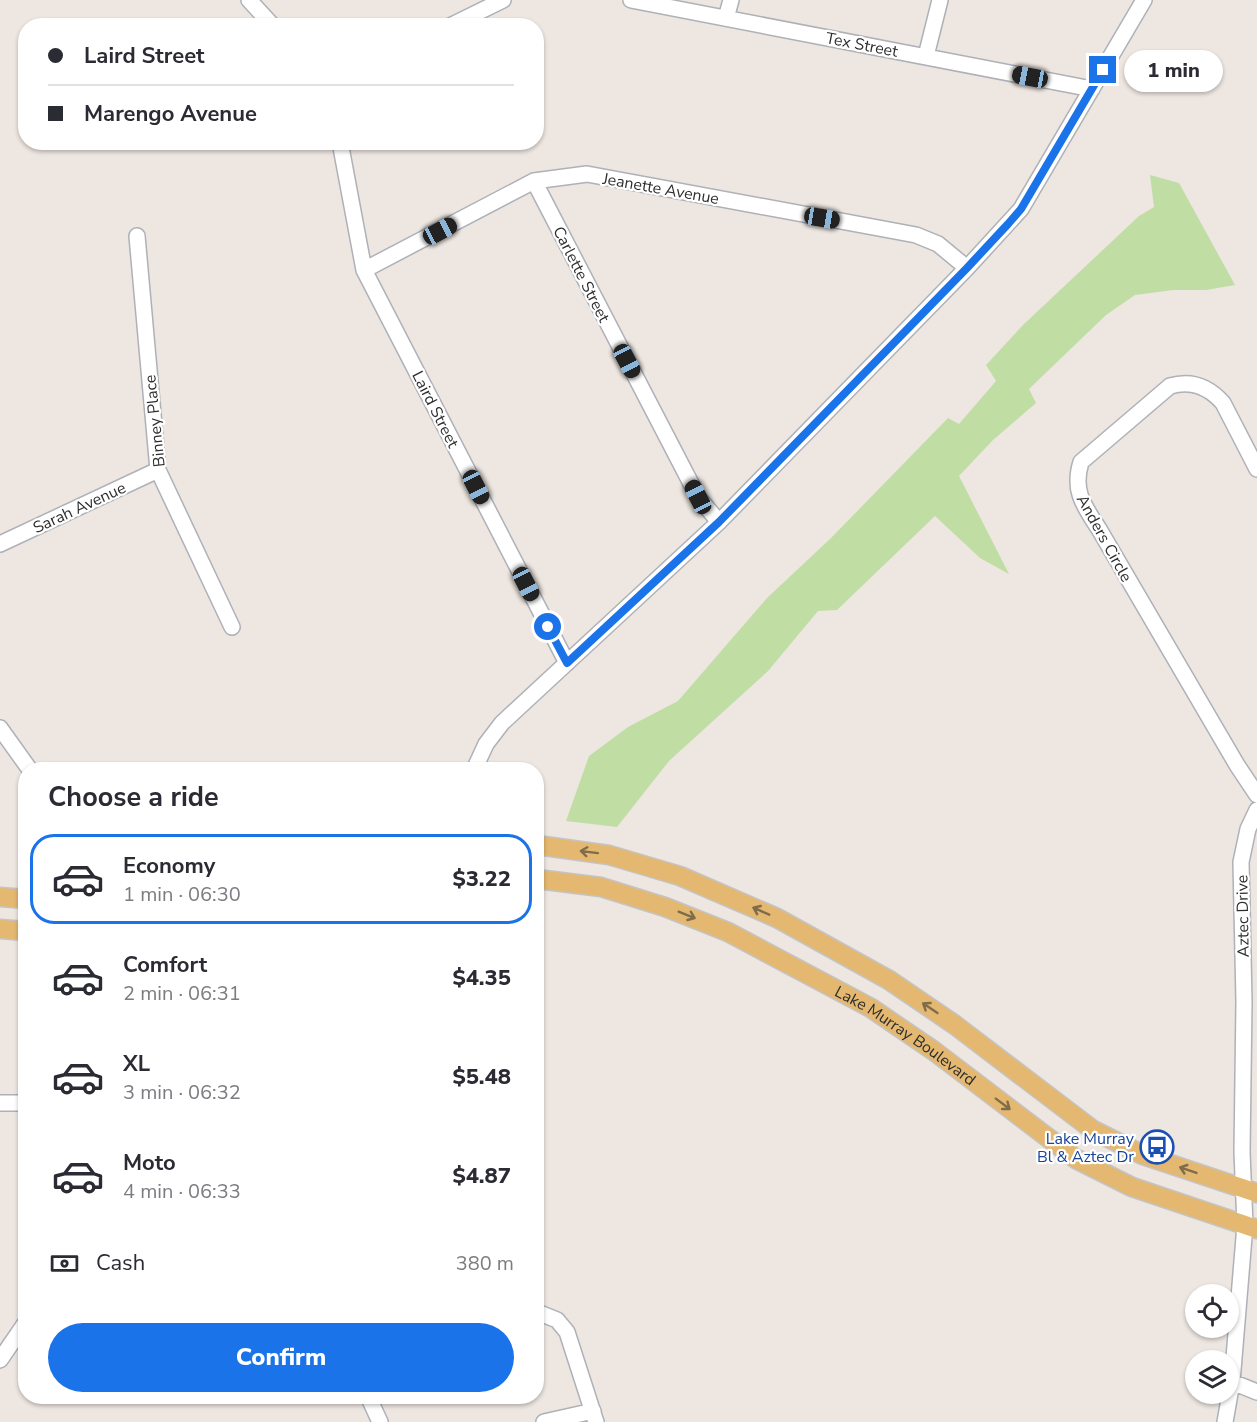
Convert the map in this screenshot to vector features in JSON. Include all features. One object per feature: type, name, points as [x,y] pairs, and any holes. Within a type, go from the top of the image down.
[{"type":"main road","name":"Lake Murray Boulevard","points":[[544,846],[609,855],[680,876],[777,918],[889,980],[955,1025],[1093,1130],[1143,1155],[1248,1196]]},
{"type":"main road","points":[[632,897],[640,864]]},
{"type":"main road","name":"Lake Murray Boulevard","points":[[544,880],[601,887],[665,907],[729,932],[871,1008],[933,1051],[1076,1159],[1132,1187],[1251,1227]]},
{"type":"main road","points":[[0,897],[18,898]]},
{"type":"main road","points":[[0,930],[18,931]]},
{"type":"street","points":[[249,0],[266,18]]},
{"type":"street","points":[[466,18],[503,0]]},
{"type":"street","name":"Tex Street","points":[[631,0],[1092,89]]},
{"type":"street","points":[[726,18],[731,0]]},
{"type":"street","points":[[926,56],[940,0]]},
{"type":"street","points":[[478,762],[486,744],[502,723],[719,522],[967,268],[1021,209],[1144,0]]},
{"type":"street","name":"Laird Street","points":[[342,150],[364,270],[567,663]]},
{"type":"street","name":"Jeanette Avenue","points":[[364,270],[534,181],[587,174],[916,235],[939,244],[967,268]]},
{"type":"street","name":"Carlette Street","points":[[534,181],[698,497],[719,522]]},
{"type":"street","name":"Binney Place","points":[[137,236],[158,470],[232,627]]},
{"type":"street","name":"Anders Circle","points":[[1257,469],[1223,403],[1199,385],[1179,384],[1170,386],[1081,462],[1077,480],[1081,501],[1100,529],[1237,765],[1257,795]]},
{"type":"street","name":"Sarah Avenue","points":[[0,544],[158,470]]},
{"type":"street","points":[[0,728],[24,762]]},
{"type":"street","name":"Aztec Drive","points":[[1236,1350],[1251,1227],[1242,1143],[1244,1002],[1241,871],[1246,837],[1257,810]]},
{"type":"street","points":[[0,1102],[18,1102]]},
{"type":"street","points":[[544,1315],[556,1320],[567,1332],[594,1417],[544,1422]]},
{"type":"street","points":[[0,1360],[18,1334]]},
{"type":"street","points":[[1239,1385],[1257,1392]]},
{"type":"street","points":[[372,1404],[380,1422]]},
{"type":"street","name":"Aztec Drive","points":[[1225,1422],[1228,1404]]},
{"type":"green space","points":[[1150,175],[1179,183],[1235,285],[1206,290],[1173,290],[1135,295],[1106,315],[1029,389],[1036,403],[993,440],[959,476],[1009,574],[980,558],[935,516],[837,610],[818,611],[768,671],[669,761],[617,827],[566,821],[589,756],[628,727],[678,701],[767,598],[831,538],[948,418],[959,424],[996,381],[986,365],[1023,325],[1139,216],[1154,207]]},
{"type":"place","name":"Lake Murray Bl & Aztec Dr","points":[[1157,1147]]},
{"type":"route","points":[[548,627],[567,663],[719,522],[967,268],[1021,209],[1103,70]]}]
